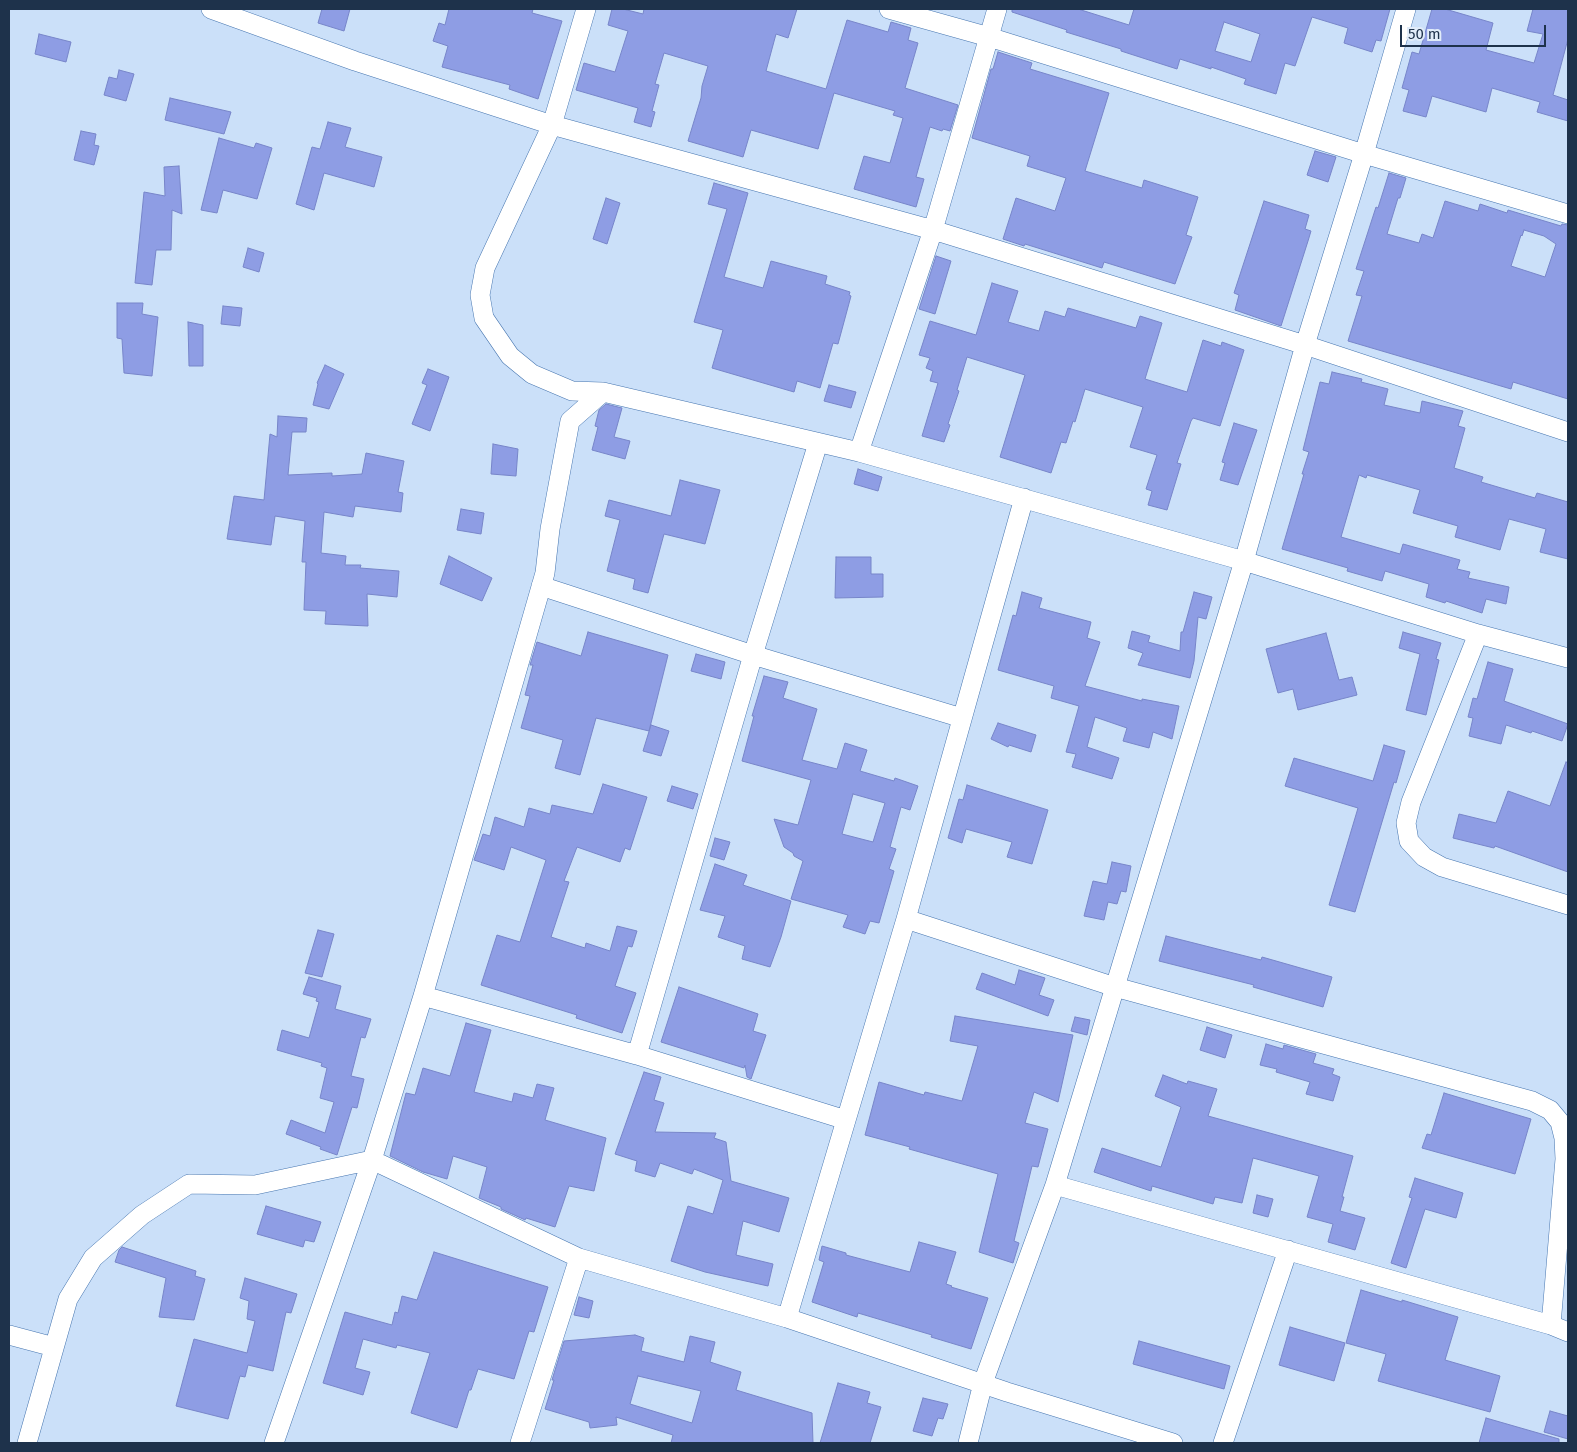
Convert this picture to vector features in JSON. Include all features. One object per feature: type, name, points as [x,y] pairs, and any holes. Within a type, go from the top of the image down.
[{"type":"street","points":[[211,9],[355,61],[552,125],[933,230],[1305,345],[1568,432]]},
{"type":"street","points":[[586,9],[552,125],[485,268],[480,295],[484,318],[510,356],[532,374],[572,390],[603,392],[859,452],[1244,561],[1478,634],[1568,658]]},
{"type":"street","points":[[889,9],[989,36],[1364,154],[1568,214]]},
{"type":"street","points":[[859,452],[933,230],[997,9]]},
{"type":"street","points":[[968,1443],[983,1383],[1055,1185],[1244,561],[1305,345],[1364,154],[1406,9]]},
{"type":"street","points":[[274,1443],[372,1160],[423,996],[545,573],[550,529],[570,421],[603,392]]},
{"type":"street","points":[[637,1055],[753,655],[818,443]]},
{"type":"street","points":[[787,1318],[906,919],[1024,498]]},
{"type":"street","points":[[541,586],[753,655],[962,718]]},
{"type":"street","points":[[1478,634],[1411,802],[1406,823],[1409,842],[1424,857],[1442,867],[1568,905]]},
{"type":"street","points":[[906,919],[1115,987],[1532,1101],[1550,1110],[1560,1122],[1564,1138],[1565,1159],[1551,1325]]},
{"type":"street","points":[[423,996],[637,1055],[846,1120]]},
{"type":"street","points":[[27,1443],[68,1299],[92,1258],[142,1215],[189,1184],[255,1185],[372,1160],[578,1258],[787,1318],[1007,1392],[1173,1443]]},
{"type":"street","points":[[1055,1185],[1551,1325],[1568,1332]]},
{"type":"street","points":[[1223,1443],[1288,1250]]},
{"type":"street","points":[[520,1443],[578,1258]]},
{"type":"street","points":[[9,1335],[54,1347]]},
{"type":"building","points":[[322,9],[350,9],[344,31],[318,23]]},
{"type":"building","points":[[449,9],[533,9],[532,13],[562,21],[538,99],[509,89],[510,85],[442,67],[448,46],[433,41],[439,23],[445,25]]},
{"type":"building","points":[[612,9],[623,9],[643,14],[644,9],[797,9],[788,38],[776,34],[766,71],[826,89],[847,20],[888,32],[891,22],[911,28],[908,40],[918,43],[905,88],[958,105],[950,131],[943,129],[942,131],[930,127],[916,177],[924,179],[916,207],[854,189],[864,156],[890,163],[903,118],[893,115],[895,111],[834,93],[818,149],[751,130],[743,157],[688,141],[708,66],[664,53],[655,84],[659,85],[652,111],[655,112],[651,127],[634,122],[638,108],[576,90],[584,63],[615,72],[628,31],[608,25]]},
{"type":"building","points":[[1012,9],[1078,9],[1129,25],[1134,9],[1390,9],[1381,41],[1376,40],[1372,52],[1344,43],[1348,28],[1312,17],[1295,66],[1285,63],[1276,94],[1244,84],[1246,79],[1211,67],[1211,69],[1180,59],[1177,69],[1012,12]],"holes":[[[1224,22],[1260,34],[1251,62],[1215,51]]]},
{"type":"building","points":[[1432,9],[1445,9],[1493,23],[1486,50],[1534,63],[1543,34],[1527,31],[1533,9],[1568,9],[1568,39],[1553,95],[1568,100],[1568,121],[1537,112],[1540,102],[1492,88],[1486,112],[1432,96],[1426,117],[1403,111],[1409,90],[1402,88],[1412,52],[1419,54]]},
{"type":"building","points":[[39,34],[71,42],[66,62],[35,54]]},
{"type":"building","points":[[998,52],[1032,63],[1030,69],[1109,93],[1085,171],[1142,188],[1144,180],[1198,197],[1186,235],[1192,237],[1175,284],[1104,262],[1102,268],[1003,239],[1016,198],[1055,211],[1066,178],[1027,166],[1030,156],[972,138],[991,69],[993,69]]},
{"type":"building","points":[[119,70],[134,74],[126,101],[104,95],[109,77],[117,79]]},
{"type":"building","points":[[170,98],[231,112],[224,134],[165,120]]},
{"type":"building","points":[[328,122],[351,128],[345,147],[382,157],[374,187],[324,173],[314,210],[296,204],[312,147],[320,149]]},
{"type":"building","points":[[81,131],[96,134],[94,145],[99,146],[94,165],[74,160]]},
{"type":"building","points":[[219,138],[254,148],[256,143],[272,148],[257,199],[223,190],[217,213],[201,210]]},
{"type":"building","points":[[1315,151],[1336,157],[1328,182],[1307,175]]},
{"type":"building","points":[[179,166],[182,214],[172,210],[171,250],[156,250],[152,285],[135,283],[144,192],[165,196],[164,167]]},
{"type":"building","points":[[1389,173],[1406,178],[1387,234],[1419,243],[1422,234],[1433,238],[1445,201],[1478,211],[1480,204],[1507,213],[1508,210],[1561,226],[1562,224],[1568,225],[1568,399],[1513,382],[1511,389],[1348,341],[1362,296],[1356,295],[1364,271],[1356,269],[1376,207],[1378,208]],"holes":[[[1524,230],[1544,236],[1556,244],[1545,277],[1511,266]]]},
{"type":"building","points":[[714,183],[748,193],[724,277],[763,288],[771,261],[827,276],[825,284],[850,292],[849,295],[851,296],[838,344],[833,343],[820,388],[797,381],[794,392],[712,368],[723,330],[694,322],[727,209],[708,204]]},
{"type":"building","points":[[606,198],[620,203],[607,244],[593,239]]},
{"type":"building","points":[[1264,201],[1309,215],[1305,229],[1311,231],[1281,326],[1235,310],[1239,295],[1234,293]]},
{"type":"building","points":[[248,248],[264,253],[259,272],[243,267]]},
{"type":"building","points":[[936,256],[951,261],[935,314],[919,309]]},
{"type":"building","points":[[992,283],[1018,291],[1008,322],[1039,331],[1045,311],[1065,317],[1068,308],[1136,328],[1140,316],[1162,323],[1145,379],[1187,392],[1203,340],[1221,346],[1222,342],[1244,350],[1220,426],[1193,418],[1191,421],[1177,463],[1181,464],[1167,510],[1148,505],[1152,491],[1146,489],[1157,455],[1130,447],[1143,407],[1085,389],[1075,422],[1073,421],[1066,443],[1061,442],[1051,473],[1000,457],[1025,375],[967,357],[944,442],[922,436],[938,383],[930,381],[933,371],[926,368],[930,358],[919,355],[930,321],[976,335]]},
{"type":"building","points":[[117,303],[143,303],[142,314],[158,317],[152,376],[124,373],[122,339],[117,338]]},
{"type":"building","points":[[223,306],[242,308],[240,326],[221,324]]},
{"type":"building","points":[[188,322],[203,325],[203,366],[189,366]]},
{"type":"building","points":[[325,365],[344,374],[329,409],[313,405],[317,383]]},
{"type":"building","points":[[428,369],[449,377],[430,431],[412,424],[427,385],[422,383]]},
{"type":"building","points":[[1332,372],[1362,379],[1361,382],[1388,389],[1384,405],[1420,413],[1422,401],[1463,411],[1458,426],[1465,428],[1454,468],[1483,477],[1481,482],[1535,498],[1537,493],[1568,502],[1568,559],[1540,552],[1546,529],[1509,519],[1500,550],[1455,537],[1458,526],[1413,513],[1420,490],[1367,475],[1366,478],[1359,475],[1341,537],[1400,554],[1403,544],[1460,560],[1457,569],[1470,572],[1468,578],[1509,587],[1506,604],[1486,599],[1482,613],[1446,601],[1445,603],[1426,597],[1429,584],[1385,571],[1382,581],[1347,571],[1348,568],[1282,549],[1304,474],[1302,474],[1309,452],[1303,450],[1320,382],[1329,384]]},
{"type":"building","points":[[829,385],[856,392],[851,408],[824,401]]},
{"type":"building","points":[[606,404],[622,408],[614,437],[630,441],[625,459],[592,450],[598,427],[595,426],[599,410]]},
{"type":"building","points":[[278,416],[307,418],[306,432],[292,432],[288,475],[332,473],[332,476],[362,474],[366,453],[404,461],[398,492],[403,493],[401,512],[355,506],[353,517],[324,512],[321,553],[346,556],[345,565],[361,565],[360,568],[399,571],[397,597],[367,594],[368,626],[325,624],[326,611],[304,610],[306,562],[302,562],[305,521],[275,516],[271,545],[227,539],[234,496],[264,500],[270,434],[277,437]]},
{"type":"building","points":[[1234,423],[1257,430],[1238,485],[1220,480],[1225,463],[1222,462]]},
{"type":"building","points":[[493,444],[518,449],[516,476],[491,474]]},
{"type":"building","points":[[858,469],[882,477],[878,491],[854,484]]},
{"type":"building","points":[[680,480],[720,490],[705,544],[664,534],[648,593],[633,589],[635,579],[607,571],[620,520],[605,516],[609,500],[671,516]]},
{"type":"building","points":[[461,509],[484,513],[481,534],[457,530]]},
{"type":"building","points":[[449,556],[492,578],[482,601],[440,584]]},
{"type":"building","points":[[836,557],[871,557],[871,574],[883,574],[883,597],[835,598]]},
{"type":"building","points":[[1022,592],[1042,598],[1039,608],[1091,622],[1087,638],[1100,642],[1085,686],[1142,701],[1142,699],[1179,706],[1172,739],[1153,732],[1149,748],[1123,741],[1127,728],[1095,717],[1087,747],[1119,758],[1112,779],[1072,767],[1076,754],[1066,752],[1079,706],[1051,698],[1054,686],[998,670],[1013,615],[1016,616]]},
{"type":"building","points":[[1194,592],[1212,597],[1206,619],[1198,617],[1194,661],[1190,678],[1138,665],[1143,653],[1128,648],[1132,631],[1150,636],[1148,642],[1180,651],[1181,632],[1183,632]]},
{"type":"building","points":[[588,632],[668,655],[649,731],[596,718],[580,775],[555,768],[563,740],[521,728],[530,696],[525,695],[533,665],[530,665],[537,642],[581,656]]},
{"type":"building","points":[[1403,632],[1441,643],[1436,659],[1439,660],[1426,715],[1406,710],[1420,654],[1399,648]]},
{"type":"building","points":[[1326,633],[1339,680],[1352,677],[1357,695],[1298,710],[1293,689],[1278,693],[1266,649]]},
{"type":"building","points":[[696,654],[725,662],[721,679],[691,671]]},
{"type":"building","points":[[1488,662],[1513,669],[1504,701],[1568,724],[1562,741],[1506,725],[1501,744],[1469,736],[1473,718],[1468,717],[1473,698],[1477,699]]},
{"type":"building","points":[[764,676],[788,682],[783,698],[817,709],[802,760],[837,769],[845,743],[867,750],[860,771],[894,781],[895,778],[918,786],[910,810],[901,807],[890,847],[896,849],[889,869],[894,871],[879,923],[870,921],[865,934],[843,927],[848,915],[791,899],[803,861],[784,847],[774,819],[798,825],[811,780],[742,761],[754,716],[752,716]],"holes":[[[853,794],[885,803],[873,842],[842,834]]]},
{"type":"building","points":[[998,723],[1036,735],[1031,752],[1009,745],[1008,747],[991,739]]},
{"type":"building","points":[[651,725],[669,731],[661,756],[643,751]]},
{"type":"building","points":[[1384,745],[1405,751],[1355,912],[1329,905],[1358,808],[1285,786],[1294,758],[1373,781]]},
{"type":"building","points":[[1566,762],[1568,763],[1568,872],[1495,846],[1494,848],[1453,838],[1459,814],[1496,823],[1508,791],[1550,806]]},
{"type":"building","points":[[603,784],[647,797],[630,850],[625,848],[620,862],[577,847],[564,881],[569,882],[551,937],[585,948],[586,943],[610,951],[617,926],[637,931],[632,947],[628,946],[615,986],[636,993],[622,1033],[576,1018],[577,1015],[481,985],[497,935],[520,942],[546,860],[511,847],[504,870],[474,860],[483,834],[490,836],[495,817],[524,827],[529,808],[550,814],[552,805],[593,814]]},
{"type":"building","points":[[967,785],[1048,810],[1032,864],[1007,857],[1012,842],[966,829],[962,843],[948,838],[959,799],[963,800]]},
{"type":"building","points":[[672,786],[698,794],[693,809],[667,801]]},
{"type":"building","points":[[715,838],[730,842],[724,860],[710,856]]},
{"type":"building","points":[[1112,862],[1131,866],[1126,892],[1121,891],[1117,904],[1108,902],[1104,920],[1084,916],[1093,881],[1107,884]]},
{"type":"building","points":[[715,864],[747,875],[743,885],[791,901],[770,967],[742,959],[745,946],[718,937],[725,916],[700,910]]},
{"type":"building","points":[[318,930],[334,934],[322,977],[305,973]]},
{"type":"building","points":[[1166,936],[1261,960],[1262,957],[1332,977],[1323,1007],[1253,987],[1254,985],[1159,961]]},
{"type":"building","points":[[1019,970],[1045,978],[1039,995],[1054,1000],[1048,1016],[976,989],[982,973],[1015,985]]},
{"type":"building","points":[[309,977],[341,986],[335,1009],[371,1019],[365,1038],[361,1037],[351,1076],[364,1079],[357,1108],[352,1107],[337,1155],[286,1134],[291,1120],[325,1133],[334,1102],[320,1098],[327,1068],[321,1066],[322,1063],[277,1050],[282,1030],[309,1038],[319,1002],[316,1001],[317,998],[303,994]]},
{"type":"building","points":[[679,987],[758,1014],[753,1031],[766,1035],[751,1079],[747,1077],[745,1065],[744,1068],[661,1042]]},
{"type":"building","points":[[955,1016],[1073,1035],[1058,1102],[1034,1092],[1025,1123],[1048,1129],[1038,1167],[1032,1166],[1014,1241],[1019,1243],[1013,1263],[979,1252],[998,1174],[865,1135],[879,1082],[924,1095],[925,1092],[962,1101],[978,1046],[950,1041]]},
{"type":"building","points":[[1075,1017],[1090,1020],[1087,1035],[1071,1031]]},
{"type":"building","points":[[466,1023],[491,1030],[474,1092],[512,1102],[514,1093],[533,1098],[537,1084],[554,1088],[545,1120],[606,1138],[594,1191],[569,1186],[555,1227],[526,1218],[525,1220],[479,1198],[487,1167],[453,1156],[447,1179],[423,1172],[390,1156],[406,1093],[415,1095],[423,1068],[450,1076]]},
{"type":"building","points":[[1207,1027],[1232,1035],[1225,1058],[1200,1050]]},
{"type":"building","points":[[1266,1044],[1283,1049],[1284,1045],[1316,1054],[1313,1063],[1334,1069],[1332,1074],[1340,1077],[1333,1101],[1306,1094],[1310,1082],[1276,1072],[1277,1069],[1260,1065]]},
{"type":"building","points":[[644,1072],[661,1077],[654,1100],[664,1103],[655,1132],[716,1133],[714,1138],[726,1142],[731,1181],[789,1198],[779,1232],[743,1221],[736,1255],[773,1264],[768,1286],[705,1272],[671,1261],[688,1206],[713,1214],[723,1180],[694,1169],[692,1174],[660,1163],[655,1177],[635,1171],[637,1161],[615,1154]]},
{"type":"building","points":[[1163,1075],[1187,1084],[1188,1081],[1217,1089],[1208,1116],[1353,1156],[1340,1211],[1365,1218],[1355,1250],[1328,1242],[1333,1224],[1307,1217],[1319,1176],[1253,1158],[1242,1203],[1215,1197],[1213,1204],[1152,1186],[1151,1191],[1094,1172],[1102,1148],[1161,1167],[1181,1107],[1155,1096]]},
{"type":"building","points":[[1444,1093],[1531,1119],[1515,1174],[1422,1148],[1427,1134],[1431,1135]]},
{"type":"building","points":[[1415,1178],[1463,1193],[1456,1218],[1425,1209],[1406,1268],[1391,1263],[1412,1198],[1409,1197]]},
{"type":"building","points":[[1257,1195],[1273,1199],[1268,1217],[1253,1213]]},
{"type":"building","points":[[266,1206],[321,1222],[314,1242],[305,1240],[303,1247],[257,1234]]},
{"type":"building","points":[[919,1242],[956,1252],[946,1284],[988,1298],[971,1349],[931,1337],[932,1335],[858,1313],[857,1317],[812,1302],[824,1262],[819,1260],[822,1246],[846,1253],[846,1255],[910,1272]]},
{"type":"building","points":[[122,1247],[196,1271],[195,1276],[205,1279],[194,1320],[159,1317],[166,1278],[115,1262]]},
{"type":"building","points":[[434,1252],[548,1287],[534,1332],[529,1331],[514,1379],[478,1369],[457,1428],[411,1413],[430,1353],[397,1345],[396,1348],[363,1339],[355,1368],[370,1372],[363,1395],[323,1383],[345,1312],[392,1325],[395,1312],[398,1313],[402,1296],[417,1300]]},
{"type":"building","points":[[245,1278],[297,1294],[291,1313],[286,1312],[273,1371],[248,1365],[245,1377],[240,1376],[228,1419],[176,1406],[194,1339],[247,1353],[255,1321],[247,1319],[249,1301],[240,1298]]},
{"type":"building","points":[[1361,1290],[1458,1317],[1445,1360],[1500,1376],[1490,1412],[1378,1381],[1386,1354],[1346,1343]]},
{"type":"building","points":[[579,1297],[593,1301],[589,1318],[574,1315]]},
{"type":"building","points":[[1290,1327],[1345,1343],[1334,1381],[1279,1365]]},
{"type":"building","points":[[635,1335],[644,1338],[641,1351],[684,1362],[690,1336],[715,1342],[710,1362],[741,1372],[736,1390],[812,1413],[813,1443],[671,1443],[673,1435],[616,1417],[617,1425],[590,1428],[589,1422],[545,1409],[564,1341]],"holes":[[[638,1376],[701,1391],[692,1423],[630,1404]]]},
{"type":"building","points":[[1139,1341],[1230,1366],[1224,1389],[1133,1364]]},
{"type":"building","points":[[838,1383],[870,1392],[867,1403],[881,1407],[870,1443],[820,1443]]},
{"type":"building","points":[[923,1398],[948,1404],[943,1419],[938,1418],[932,1436],[913,1431]]},
{"type":"building","points":[[1550,1411],[1568,1416],[1568,1439],[1544,1432]]},
{"type":"building","points":[[1486,1418],[1559,1439],[1559,1443],[1479,1443]]}]
